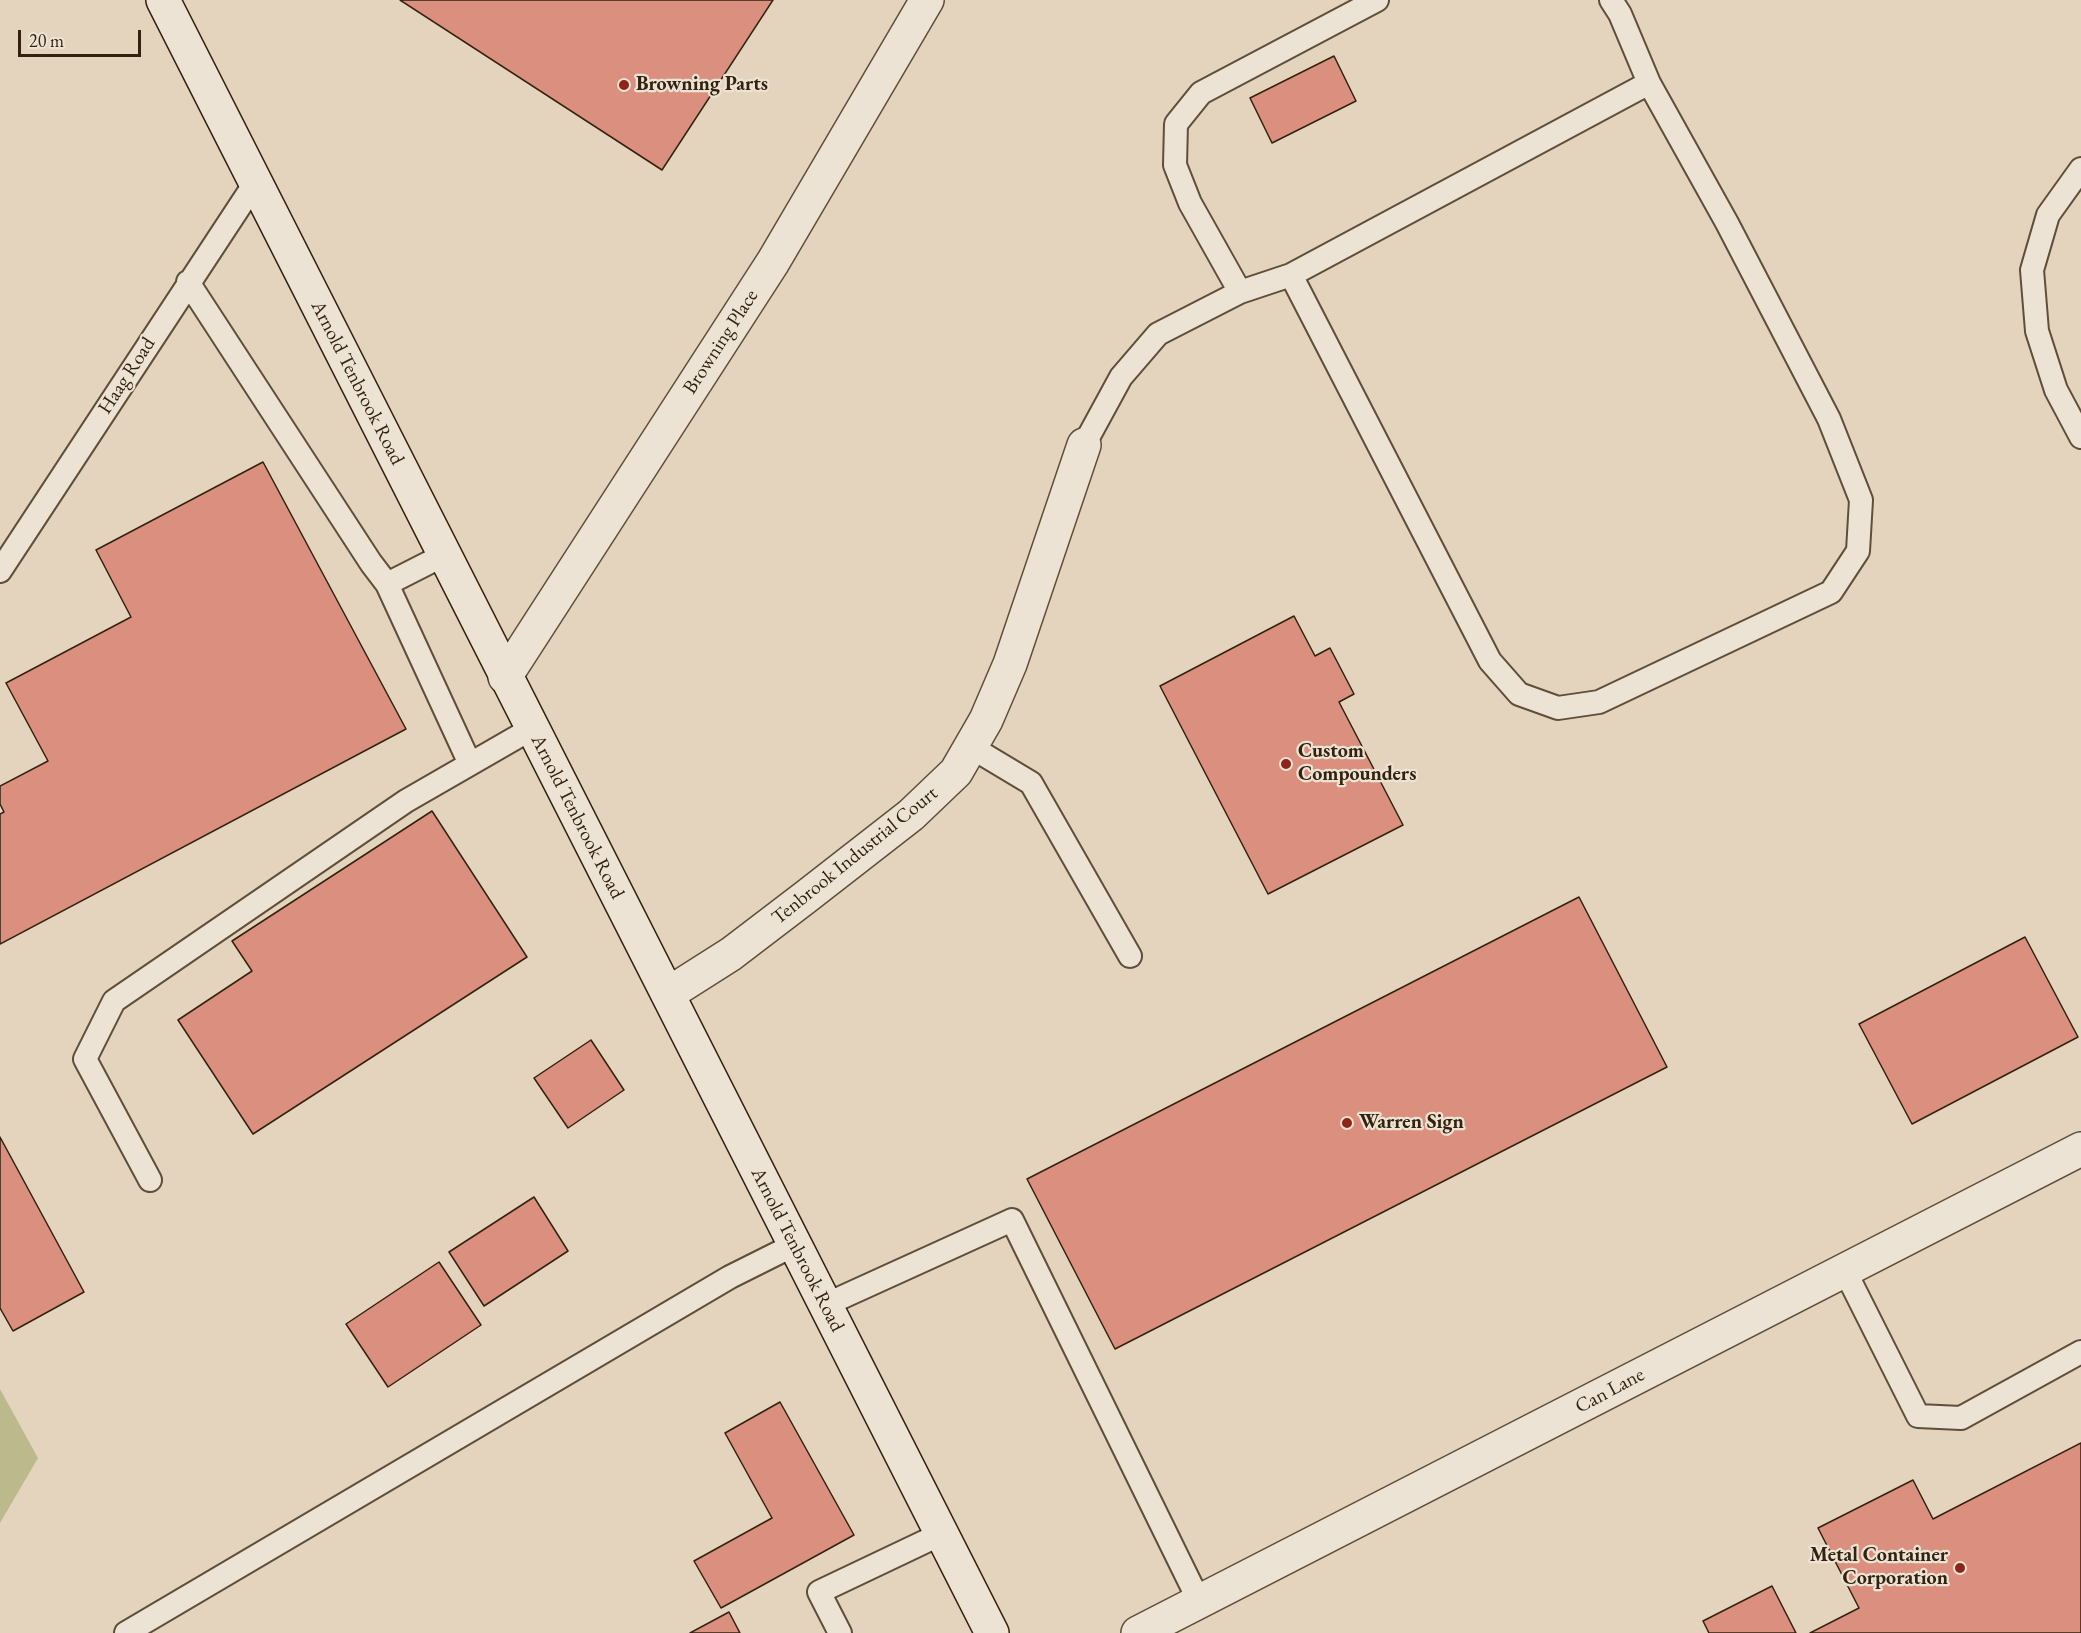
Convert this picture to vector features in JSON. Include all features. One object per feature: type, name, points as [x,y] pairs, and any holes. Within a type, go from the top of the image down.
[{"type":"street","name":"Arnold Tenbrook Road","points":[[164,0],[531,729],[992,1633]]},
{"type":"street","name":"Browning Place","points":[[505,677],[773,261],[927,0]]},
{"type":"street","name":"Tenbrook Industrial Court","points":[[668,994],[731,954],[910,815],[956,772],[1010,664],[1084,445]]},
{"type":"street","name":"Can Lane","points":[[1138,1633],[2081,1149]]},
{"type":"lane","points":[[1240,292],[1190,203],[1175,165],[1176,124],[1201,93],[1377,0]]},
{"type":"lane","points":[[1291,275],[1490,661],[1519,694],[1558,708],[1599,702],[1831,592],[1858,551],[1861,500],[1829,419],[1727,224],[1649,84],[1620,14],[1611,0]]},
{"type":"lane","points":[[1084,445],[1121,377],[1158,334],[1240,292],[1291,275],[1649,84]]},
{"type":"lane","points":[[2081,169],[2048,216],[2032,270],[2037,331],[2056,390],[2081,437]]},
{"type":"lane","name":"Haag Road","points":[[0,571],[255,183]]},
{"type":"lane","points":[[188,282],[371,563],[387,584],[470,764]]},
{"type":"lane","points":[[387,584],[444,555]]},
{"type":"lane","points":[[150,1180],[85,1059],[114,1001],[406,801],[531,729]]},
{"type":"lane","points":[[970,747],[1031,783],[1130,956]]},
{"type":"lane","points":[[825,1305],[1012,1220],[1199,1601]]},
{"type":"lane","points":[[126,1633],[730,1277],[794,1245]]},
{"type":"lane","points":[[1844,1269],[1918,1416],[1961,1418],[2081,1352]]},
{"type":"lane","points":[[840,1633],[819,1593],[941,1534]]},
{"type":"shaded area","points":[[0,1389],[38,1458],[0,1523]]},
{"type":"building","name":"Browning Parts","points":[[400,0],[773,0],[662,170]]},
{"type":"building","points":[[1334,56],[1356,101],[1272,143],[1250,98]]},
{"type":"building","points":[[263,462],[406,729],[0,944],[0,814],[4,812],[0,804],[0,786],[48,761],[6,683],[131,617],[96,550]]},
{"type":"building","name":"Custom Compounders","points":[[1294,616],[1315,656],[1330,648],[1354,694],[1339,702],[1403,825],[1268,894],[1160,686]]},
{"type":"building","points":[[432,811],[527,957],[253,1134],[178,1020],[252,971],[232,941]]},
{"type":"building","name":"Warren Sign","points":[[1579,897],[1667,1067],[1115,1349],[1027,1179]]},
{"type":"building","points":[[2025,937],[2078,1037],[1912,1124],[1859,1024]]},
{"type":"building","points":[[591,1040],[624,1090],[568,1128],[534,1078]]},
{"type":"building","points":[[0,1137],[84,1292],[13,1331],[0,1308]]},
{"type":"building","points":[[534,1197],[568,1251],[484,1306],[449,1252]]},
{"type":"building","points":[[439,1262],[481,1325],[388,1387],[346,1324]]},
{"type":"building","points":[[780,1402],[854,1535],[721,1608],[694,1561],[772,1518],[725,1433]]},
{"type":"building","name":"Metal Container Corporation","points":[[2081,1443],[2081,1633],[1810,1633],[1859,1608],[1818,1528],[1913,1480],[1933,1519]]},
{"type":"building","name":"Metal Container Corporation","points":[[1772,1586],[1796,1633],[1709,1633],[1703,1621]]},
{"type":"building","points":[[729,1612],[740,1633],[690,1633]]},
{"type":"place","name":"Browning Parts","points":[[624,85]]},
{"type":"place","name":"Custom Compounders","points":[[1286,764]]},
{"type":"place","name":"Warren Sign","points":[[1347,1123]]},
{"type":"place","name":"Metal Container Corporation","points":[[1960,1568]]}]
